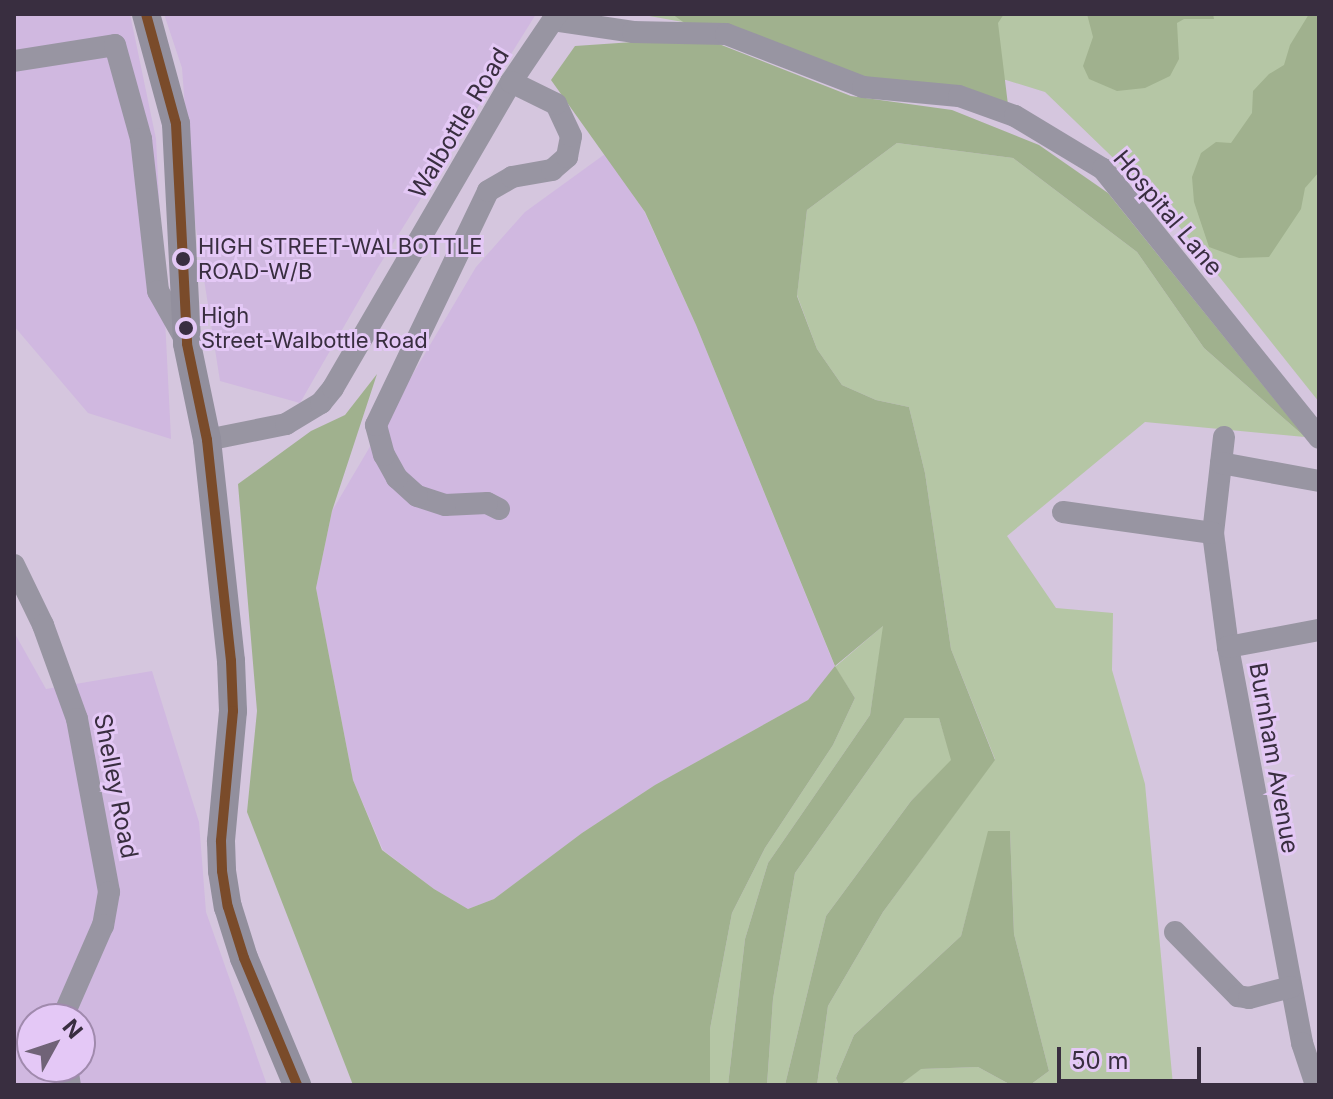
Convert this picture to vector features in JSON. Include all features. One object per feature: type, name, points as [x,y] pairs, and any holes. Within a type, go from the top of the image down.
[{"type":"main road","points":[[146,14],[176,124],[187,344],[207,440],[233,711],[221,841],[222,871],[228,907],[244,958],[297,1085]]},
{"type":"street","name":"Walbottle Road","points":[[207,440],[286,424],[321,403],[511,82],[555,17]]},
{"type":"street","name":"Hospital Lane","points":[[555,17],[633,32],[726,34],[863,87],[959,96],[1015,116],[1103,169],[1319,438]]},
{"type":"street","points":[[14,61],[115,45],[141,139],[158,291],[187,344]]},
{"type":"street","points":[[499,509],[487,503],[445,505],[417,496],[397,478],[384,455],[376,425],[488,191],[512,177],[552,170],[567,157],[571,136],[556,104],[511,82]]},
{"type":"street","name":"Burnham Avenue","points":[[1224,437],[1213,533],[1228,647],[1302,1043],[1316,1085]]},
{"type":"street","points":[[1221,463],[1319,481]]},
{"type":"street","points":[[1063,512],[1213,533]]},
{"type":"street","name":"Shelley Road","points":[[14,565],[43,625],[77,719],[109,892],[103,925],[69,1003]]},
{"type":"street","points":[[1228,647],[1319,630]]},
{"type":"street","points":[[1175,932],[1238,996],[1249,998],[1291,987]]},
{"type":"shaded area","points":[[130,14],[156,139],[171,439],[88,413],[14,326],[14,15]]},
{"type":"shaded area","points":[[164,14],[536,14],[377,269],[300,403],[220,381],[192,203],[182,68]]},
{"type":"shaded area","points":[[605,154],[644,211],[696,325],[835,667],[808,700],[655,785],[582,833],[494,899],[468,909],[434,889],[383,850],[353,780],[316,588],[332,511],[476,267],[525,212]]},
{"type":"shaded area","points":[[14,632],[46,689],[152,671],[199,822],[206,912],[267,1085],[14,1085]]},
{"type":"green space","points":[[638,14],[1319,14],[1319,402],[1163,206],[1045,92],[1006,80]]},
{"type":"green space","points":[[672,14],[1004,14],[998,23],[1008,105],[870,80],[686,24]]},
{"type":"green space","points":[[1087,14],[1213,14],[1214,19],[1184,19],[1177,23],[1179,59],[1170,76],[1145,88],[1117,91],[1089,79],[1083,66],[1093,37]]},
{"type":"green space","points":[[1309,14],[1319,14],[1319,172],[1305,188],[1301,209],[1269,257],[1239,258],[1209,247],[1194,202],[1192,177],[1201,153],[1216,142],[1231,143],[1252,113],[1253,91],[1269,74],[1284,65],[1290,45]]},
{"type":"green space","points":[[648,41],[719,44],[851,96],[952,110],[1039,145],[1108,193],[1305,437],[1204,348],[1137,252],[1013,158],[897,143],[807,210],[797,296],[817,349],[842,385],[876,400],[909,407],[925,473],[951,649],[995,760],[883,912],[828,1006],[817,1085],[785,1085],[826,916],[911,801],[951,760],[939,718],[905,718],[795,873],[773,999],[767,1085],[728,1085],[745,939],[768,863],[870,715],[883,626],[835,666],[696,325],[645,212],[551,80],[575,46]]},
{"type":"green space","points":[[897,143],[1013,158],[1137,252],[1204,348],[1305,437],[1145,422],[1007,536],[1056,608],[1113,613],[1112,670],[1145,784],[1173,1085],[1030,1085],[1049,1071],[1014,934],[1010,832],[989,831],[961,936],[854,1035],[836,1078],[839,1085],[817,1085],[828,1006],[883,912],[995,759],[951,649],[925,473],[909,407],[876,400],[842,385],[817,349],[797,295],[807,210]]},
{"type":"green space","points":[[377,374],[332,511],[316,588],[353,780],[382,850],[434,889],[468,909],[494,899],[582,833],[655,785],[808,700],[835,666],[855,698],[833,745],[765,848],[732,913],[710,1029],[710,1085],[353,1085],[247,812],[257,711],[238,484],[311,431],[345,415]]},
{"type":"green space","points":[[884,625],[870,715],[768,863],[745,939],[728,1085],[710,1085],[710,1029],[732,913],[765,848],[833,745],[855,698],[835,667]]},
{"type":"green space","points":[[905,718],[939,718],[952,760],[911,801],[826,916],[785,1085],[767,1085],[773,999],[795,873]]},
{"type":"green space","points":[[988,831],[1010,831],[1014,934],[1049,1071],[1030,1085],[1011,1085],[978,1067],[921,1069],[900,1085],[839,1085],[836,1078],[854,1035],[961,936]]},
{"type":"green space","points":[[978,1067],[1011,1085],[900,1085],[920,1069]]},
{"type":"transit line","points":[[146,14],[176,124],[187,344],[207,440],[231,661],[233,711],[221,841],[222,871],[228,907],[244,958],[297,1085]]},
{"type":"place","name":"HIGH STREET-WALBOTTLE ROAD-W/B","points":[[183,259]]},
{"type":"place","name":"High Street-Walbottle Road","points":[[186,328]]}]
